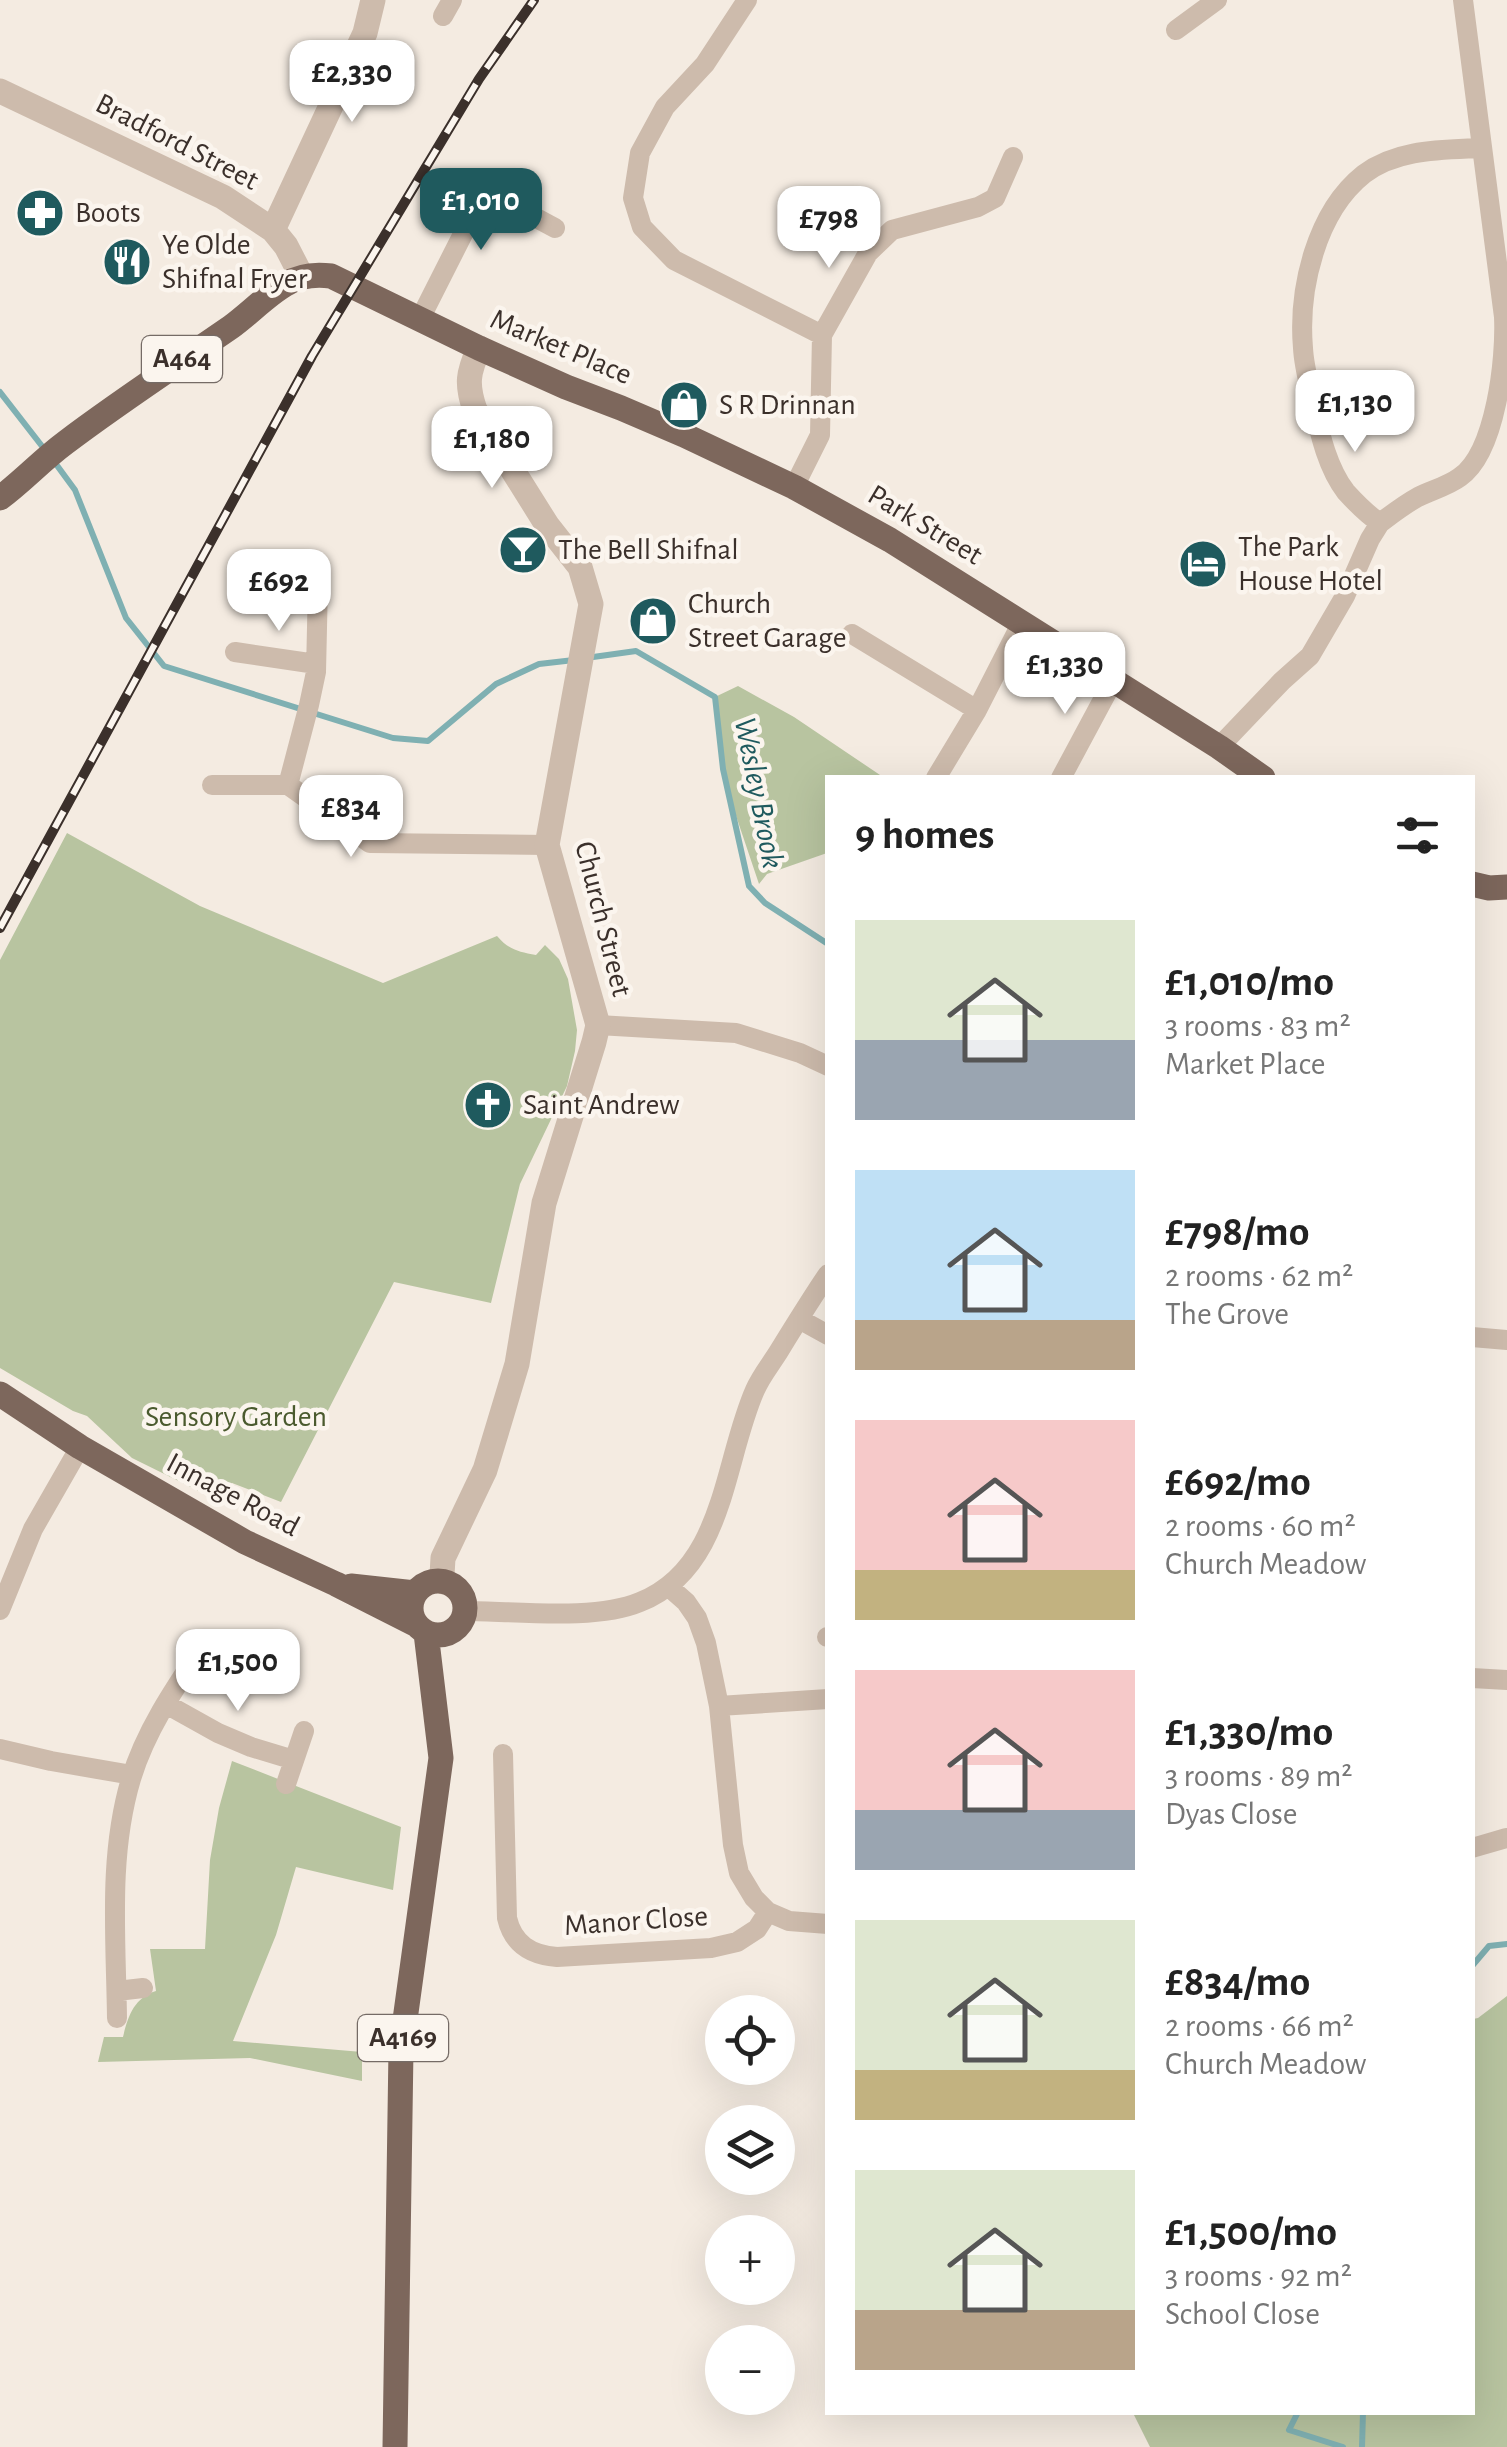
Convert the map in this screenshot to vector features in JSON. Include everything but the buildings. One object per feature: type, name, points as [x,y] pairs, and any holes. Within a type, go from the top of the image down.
[{"type":"main road","name":"Market Place","points":[[302,277],[331,276],[479,348],[684,435],[794,487]]},
{"type":"main road","name":"A464","points":[[0,498],[63,444],[233,325],[286,283],[302,277]]},
{"type":"main road","name":"Park Street","points":[[794,487],[890,540],[1258,775]]},
{"type":"main road","name":"Innage Road","points":[[0,1394],[80,1446],[245,1542],[422,1629]]},
{"type":"main road","points":[[336,1584],[415,1593],[431,1581],[456,1588],[463,1596],[466,1611],[462,1622],[455,1630],[441,1635],[422,1629]]},
{"type":"main road","name":"A4169","points":[[395,2447],[401,2049],[440,1758],[422,1629],[411,1612],[415,1593]]},
{"type":"street","points":[[273,230],[366,33],[373,0]]},
{"type":"street","points":[[747,0],[705,64],[665,107],[640,154],[633,198],[642,228],[674,260],[822,335]]},
{"type":"street","points":[[1176,30],[1216,0]]},
{"type":"street","points":[[1219,748],[1282,680],[1310,656],[1345,596],[1380,523],[1415,498],[1464,476],[1480,452],[1498,399],[1504,317],[1463,0]]},
{"type":"street","name":"Bradford Street","points":[[0,91],[223,197],[273,230],[302,277]]},
{"type":"street","points":[[1380,523],[1345,490],[1318,428],[1303,350],[1304,294],[1311,266],[1334,210],[1365,174],[1386,160],[1405,155],[1481,148]]},
{"type":"street","points":[[794,487],[820,435],[822,335],[868,253],[892,230],[978,207],[995,198],[1013,157]]},
{"type":"street","points":[[420,320],[482,189],[555,228]]},
{"type":"street","name":"Church Street","points":[[444,1582],[443,1558],[485,1470],[517,1364],[544,1202],[598,1025],[547,845],[592,604],[580,567],[546,525],[475,410],[469,392],[469,370],[479,348]]},
{"type":"street","points":[[288,785],[316,664],[318,583]]},
{"type":"street","points":[[938,775],[1022,622]]},
{"type":"street","points":[[852,634],[977,710]]},
{"type":"street","points":[[235,652],[316,664]]},
{"type":"street","points":[[1063,775],[1113,681]]},
{"type":"street","points":[[212,786],[288,785],[370,843],[547,845]]},
{"type":"street","points":[[598,1025],[736,1033],[825,1065]]},
{"type":"street","points":[[466,1611],[606,1610],[638,1603],[669,1587],[692,1562],[716,1518],[741,1427],[757,1387],[825,1279]]},
{"type":"street","points":[[799,1319],[825,1333]]},
{"type":"street","points":[[1475,1337],[1507,1340]]},
{"type":"street","points":[[0,1610],[33,1529],[80,1446]]},
{"type":"street","name":"Manor Close","points":[[503,1754],[507,1918],[510,1931],[527,1949],[542,1956],[557,1956],[712,1948],[737,1942],[757,1929],[768,1912],[739,1873],[719,1706],[706,1643],[697,1618],[669,1587]]},
{"type":"street","points":[[117,2018],[117,1843],[132,1775],[166,1704],[201,1649]]},
{"type":"street","points":[[1475,1678],[1507,1680]]},
{"type":"street","points":[[719,1706],[825,1699]]},
{"type":"street","points":[[166,1704],[218,1733],[294,1760]]},
{"type":"street","points":[[286,1784],[304,1731]]},
{"type":"street","points":[[0,1748],[132,1775]]},
{"type":"street","points":[[1475,1847],[1506,1838]]},
{"type":"street","points":[[768,1912],[789,1921],[825,1924]]},
{"type":"street","points":[[117,1991],[143,1988]]},
{"type":"green space","points":[[738,686],[794,717],[880,775],[825,775],[825,854],[767,874],[759,884],[729,795],[715,697]]},
{"type":"green space","name":"Sensory Garden","points":[[67,833],[200,906],[383,983],[497,936],[510,947],[530,954],[536,955],[545,945],[559,959],[568,979],[577,1030],[567,1086],[520,1184],[491,1303],[394,1282],[281,1502],[232,1483],[221,1502],[132,1458],[87,1416],[0,1368],[0,960]]},
{"type":"green space","points":[[232,1761],[401,1827],[393,1890],[296,1867],[276,1935],[233,2041],[362,2052],[362,2081],[250,2058],[98,2062],[104,2037],[123,2037],[133,2009],[142,1998],[156,1991],[150,1949],[205,1949],[210,1860]]},
{"type":"green space","points":[[1507,1996],[1507,2447],[1150,2447],[1134,2415],[1475,2415],[1478,2018]]},
{"type":"waterway","name":"Wesley Brook","points":[[0,392],[45,450]]},
{"type":"waterway","name":"Wesley Brook","points":[[53,460],[75,490],[126,618],[164,666],[393,738],[428,741],[496,684],[539,664],[574,660]]},
{"type":"waterway","name":"Wesley Brook","points":[[586,658],[636,651],[715,697],[723,769],[749,886],[765,903],[825,942]]},
{"type":"waterway","points":[[1475,1962],[1489,1946],[1507,1944]]},
{"type":"waterway","name":"Wesley Brook","points":[[1296,2415],[1289,2430],[1343,2447]]},
{"type":"waterway","points":[[1362,2447],[1363,2415]]},
{"type":"railway","points":[[0,928],[312,356],[479,79],[534,0]]},
{"type":"place","name":"Boots","points":[[40,213]]},
{"type":"place","name":"Ye Olde Shifnal Fryer","points":[[127,262]]},
{"type":"place","name":"S R Drinnan","points":[[684,405]]},
{"type":"place","name":"The Bell Shifnal","points":[[523,550]]},
{"type":"place","name":"The Park House Hotel","points":[[1203,564]]},
{"type":"place","name":"Church Street Garage","points":[[653,621]]},
{"type":"place","name":"Saint Andrew","points":[[488,1105]]}]
